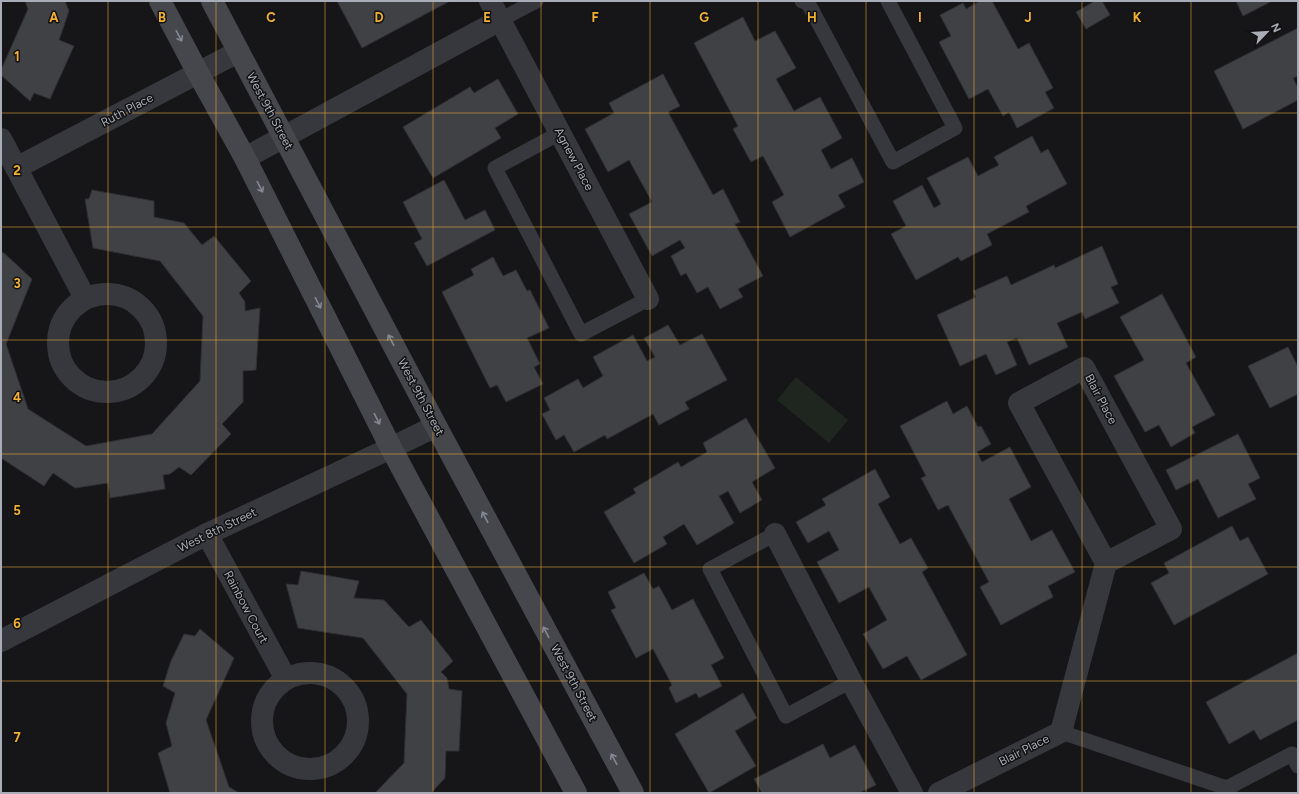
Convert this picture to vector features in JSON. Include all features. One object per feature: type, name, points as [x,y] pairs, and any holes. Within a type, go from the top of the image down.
[{"type":"street","points":[[160,1],[245,158],[391,448],[576,793]]},
{"type":"street","name":"West 9th Street","points":[[212,1],[436,426],[633,793]]},
{"type":"street","name":"Agnew Place","points":[[490,1],[648,299]]},
{"type":"street","points":[[245,158],[500,20]]},
{"type":"street","name":"Ruth Place","points":[[16,168],[238,52]]},
{"type":"street","points":[[1,139],[85,298]]},
{"type":"street","points":[[100,293],[116,294],[132,299],[144,309],[153,323],[157,338],[156,354],[150,370],[139,382],[125,390],[110,392],[93,391],[79,384],[66,372],[59,356],[57,339],[62,323],[71,308],[85,298],[100,293]]},
{"type":"street","name":"Blair Place","points":[[939,793],[1061,732],[1106,563],[1020,403],[1084,368],[1171,529],[1106,563]]},
{"type":"street","name":"West 8th Street","points":[[1,641],[207,534],[436,426]]},
{"type":"street","name":"Rainbow Court","points":[[207,534],[286,679]]},
{"type":"street","points":[[775,534],[851,681],[912,793]]},
{"type":"street","points":[[300,674],[316,674],[330,678],[344,687],[352,700],[357,715],[357,730],[352,745],[342,757],[329,765],[314,769],[298,768],[284,761],[272,751],[264,736],[262,720],[265,704],[273,690],[286,679],[300,674]]},
{"type":"lane","points":[[500,20],[536,1]]},
{"type":"lane","points":[[807,2],[893,162],[955,128],[888,1]]},
{"type":"lane","points":[[560,134],[494,168],[581,334],[648,299]]},
{"type":"lane","points":[[775,534],[710,569],[786,716],[851,681]]},
{"type":"lane","points":[[1061,732],[1228,791],[1292,754],[1298,766]]},
{"type":"shaded area","points":[[796,377],[848,420],[829,443],[777,400]]},
{"type":"building","points":[[25,1],[65,1],[69,11],[59,40],[74,46],[50,99],[34,93],[30,101],[1,75],[1,70],[28,9]]},
{"type":"building","points":[[337,1],[450,1],[362,48]]},
{"type":"building","points":[[980,1],[992,1],[1018,49],[1029,43],[1053,88],[1045,92],[1054,108],[1017,128],[1009,112],[1003,116],[988,89],[969,99],[939,42],[951,36],[940,15],[963,3],[966,9]]},
{"type":"building","points":[[1095,1],[1102,1],[1110,15],[1086,29],[1076,12]]},
{"type":"building","points":[[1236,1],[1272,1],[1243,16]]},
{"type":"building","points":[[743,17],[755,41],[775,31],[796,68],[776,79],[794,111],[820,97],[842,138],[821,150],[831,169],[852,158],[864,182],[838,195],[845,207],[790,237],[772,202],[784,195],[763,156],[751,162],[733,129],[738,126],[694,43]]},
{"type":"building","points":[[1298,28],[1298,76],[1293,78],[1298,88],[1298,100],[1243,129],[1214,71]]},
{"type":"building","points":[[663,74],[680,106],[668,112],[713,195],[723,189],[740,222],[735,224],[763,276],[738,289],[743,297],[720,309],[708,287],[697,293],[686,273],[681,276],[671,256],[685,248],[680,240],[652,256],[629,214],[652,202],[629,160],[608,172],[585,129],[614,113],[609,103]]},
{"type":"building","points":[[498,79],[518,114],[495,128],[501,138],[433,178],[403,127],[470,87],[474,93]]},
{"type":"building","points":[[1032,136],[1041,153],[1048,149],[1067,184],[1026,206],[1029,212],[987,234],[992,245],[961,261],[958,257],[916,280],[891,234],[906,226],[893,201],[922,185],[934,208],[941,204],[927,178],[968,157],[978,176],[999,165],[994,157]]},
{"type":"building","points":[[444,180],[465,220],[485,210],[495,230],[427,266],[414,243],[422,239],[403,202]]},
{"type":"building","points":[[92,190],[154,201],[154,217],[184,223],[202,245],[214,236],[251,281],[239,293],[245,302],[245,311],[260,308],[256,370],[243,371],[243,402],[222,424],[231,434],[191,475],[179,467],[170,474],[163,475],[165,489],[110,498],[108,483],[75,488],[53,473],[44,486],[1,458],[1,255],[3,252],[32,279],[6,344],[28,409],[86,446],[152,434],[200,381],[203,316],[160,261],[93,248],[85,199],[89,199]]},
{"type":"building","points":[[1102,246],[1118,284],[1111,287],[1119,303],[1085,319],[1082,312],[1057,323],[1068,347],[1029,365],[1017,338],[1007,342],[1017,365],[996,375],[986,354],[960,366],[937,315],[976,297],[973,291],[1007,276],[1011,285],[1054,265],[1055,268]]},
{"type":"building","points":[[493,257],[503,276],[516,270],[527,291],[530,290],[549,328],[527,338],[540,364],[534,367],[543,384],[506,402],[497,385],[490,388],[442,292],[474,275],[471,269]]},
{"type":"building","points":[[1162,294],[1196,357],[1186,363],[1215,415],[1192,427],[1195,433],[1171,447],[1159,425],[1145,432],[1114,376],[1144,360],[1120,317]]},
{"type":"building","points":[[668,325],[680,345],[702,334],[727,380],[685,402],[689,409],[659,425],[653,414],[607,439],[605,435],[574,452],[564,435],[556,440],[542,414],[550,410],[544,398],[578,379],[583,388],[603,376],[593,357],[633,335],[647,361],[655,357],[644,338]]},
{"type":"building","points":[[1288,347],[1298,367],[1298,394],[1270,408],[1248,366]]},
{"type":"building","points":[[947,401],[953,414],[967,406],[978,427],[981,426],[991,444],[977,452],[982,462],[1010,447],[1031,487],[1009,499],[1031,541],[1052,530],[1075,572],[1048,586],[1053,597],[1001,625],[980,587],[989,582],[948,505],[938,510],[921,478],[926,476],[900,426]]},
{"type":"building","points":[[746,418],[775,468],[752,482],[762,500],[740,513],[728,491],[719,496],[734,523],[697,545],[684,524],[663,537],[667,544],[634,563],[604,512],[636,493],[633,489],[678,462],[681,467],[707,452],[703,443]]},
{"type":"building","points":[[1238,434],[1260,478],[1248,484],[1256,499],[1218,518],[1198,479],[1176,490],[1166,470]]},
{"type":"building","points":[[875,469],[890,497],[878,504],[900,544],[911,538],[928,568],[922,572],[967,655],[921,680],[907,656],[883,669],[863,634],[887,620],[869,587],[839,603],[817,562],[839,550],[829,531],[808,543],[796,522],[826,505],[822,499]]},
{"type":"building","points":[[1232,526],[1240,541],[1248,537],[1268,574],[1174,625],[1151,583],[1169,573],[1164,563]]},
{"type":"building","points":[[301,571],[359,581],[354,598],[384,600],[409,627],[421,620],[453,661],[441,672],[447,678],[449,689],[462,691],[459,751],[446,751],[445,778],[431,793],[375,793],[404,763],[407,694],[363,638],[298,628],[286,584],[298,585]]},
{"type":"building","points":[[644,573],[653,589],[659,586],[672,610],[693,599],[724,658],[711,665],[722,686],[699,698],[696,693],[676,703],[669,688],[672,685],[653,649],[636,658],[611,610],[616,608],[608,592]]},
{"type":"building","points":[[200,629],[234,658],[206,720],[229,787],[239,793],[170,793],[158,753],[172,746],[166,723],[175,693],[163,686],[171,661],[184,634],[195,636]]},
{"type":"building","points":[[1298,653],[1298,720],[1260,740],[1254,730],[1229,744],[1206,702]]},
{"type":"building","points":[[743,693],[757,718],[735,731],[756,766],[709,793],[675,734]]},
{"type":"building","points":[[823,744],[830,758],[855,745],[876,785],[859,793],[762,793],[754,779]]}]
